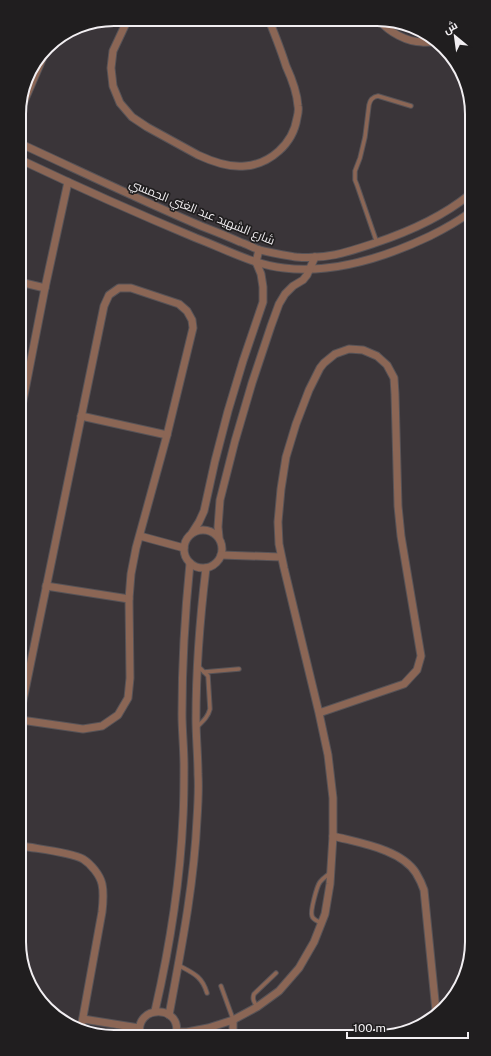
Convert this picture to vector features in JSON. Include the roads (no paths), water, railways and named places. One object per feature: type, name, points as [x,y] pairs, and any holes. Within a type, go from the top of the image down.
[{"type":"street","points":[[125,26],[113,51],[111,68],[113,86],[120,103],[132,117],[147,127],[204,158],[226,165],[244,166],[261,162],[277,154],[288,141],[296,125],[299,108],[296,90],[271,26]]},
{"type":"street","points":[[384,26],[401,37],[427,42]]},
{"type":"street","name":"شارع الشهيد عبد الغني الجمسي","points":[[26,146],[171,213],[259,250],[297,257],[331,256],[346,253],[411,230],[458,204],[465,198]]},
{"type":"street","name":"شارع الشهيد عبد الغني الجمسي","points":[[26,162],[160,223],[256,262],[284,268],[310,269],[336,266],[387,254],[436,233],[465,216]]},
{"type":"street","points":[[26,384],[68,182]]},
{"type":"street","points":[[192,533],[204,529],[210,530],[219,538],[223,549],[222,555],[216,564],[206,568],[195,566],[187,559],[184,548],[185,542],[199,522],[204,511],[215,460],[228,411],[263,302],[261,274],[256,262],[259,250]]},
{"type":"street","points":[[219,538],[218,521],[220,500],[252,383],[271,326],[279,304],[285,294],[307,276],[315,257]]},
{"type":"street","points":[[26,283],[45,288]]},
{"type":"street","points":[[26,685],[104,306],[109,295],[119,288],[132,288],[179,304],[187,311],[192,320],[193,328],[167,435],[136,548],[131,574],[129,599],[130,678],[128,698],[118,715],[102,726],[83,729],[26,721]]},
{"type":"street","points":[[198,1030],[233,1020],[257,1007],[279,991],[299,968],[314,942],[325,914],[330,884],[333,836],[333,798],[328,755],[279,544],[278,522],[286,457],[296,424],[309,390],[320,368],[335,354],[349,349],[363,350],[377,356],[387,365],[394,378],[398,506],[401,536],[421,656],[417,670],[404,684],[319,713]]},
{"type":"street","points":[[81,416],[167,435]]},
{"type":"street","points":[[140,536],[184,548]]},
{"type":"street","points":[[222,555],[282,557]]},
{"type":"street","points":[[155,1012],[166,963],[180,865],[184,767],[182,665],[190,563]]},
{"type":"street","points":[[169,1015],[188,910],[194,858],[198,775],[196,727],[197,665],[206,568]]},
{"type":"street","points":[[46,586],[129,599]]},
{"type":"street","points":[[333,836],[385,850],[402,859],[416,872],[424,890],[436,1007]]},
{"type":"street","points":[[26,847],[70,854],[84,859],[95,869],[102,882],[104,897],[102,912],[82,1024]]},
{"type":"street","points":[[140,1030],[144,1017],[155,1012],[165,1012],[169,1015],[175,1022],[176,1030]]},
{"type":"street","points":[[83,1019],[131,1030]]},
{"type":"street","points":[[233,1020],[233,1030]]},
{"type":"lane","points":[[377,242],[355,176],[356,167],[360,158],[365,137],[370,100],[373,97],[382,96],[412,106]]},
{"type":"lane","points":[[196,727],[206,719],[209,714],[208,676],[197,665]]},
{"type":"lane","points":[[204,672],[239,669]]},
{"type":"lane","points":[[321,923],[314,920],[311,915],[321,880],[330,873]]},
{"type":"lane","points":[[178,965],[196,975],[204,984],[206,993]]},
{"type":"lane","points":[[257,1007],[252,997],[276,973]]},
{"type":"lane","points":[[221,986],[233,1020]]}]
